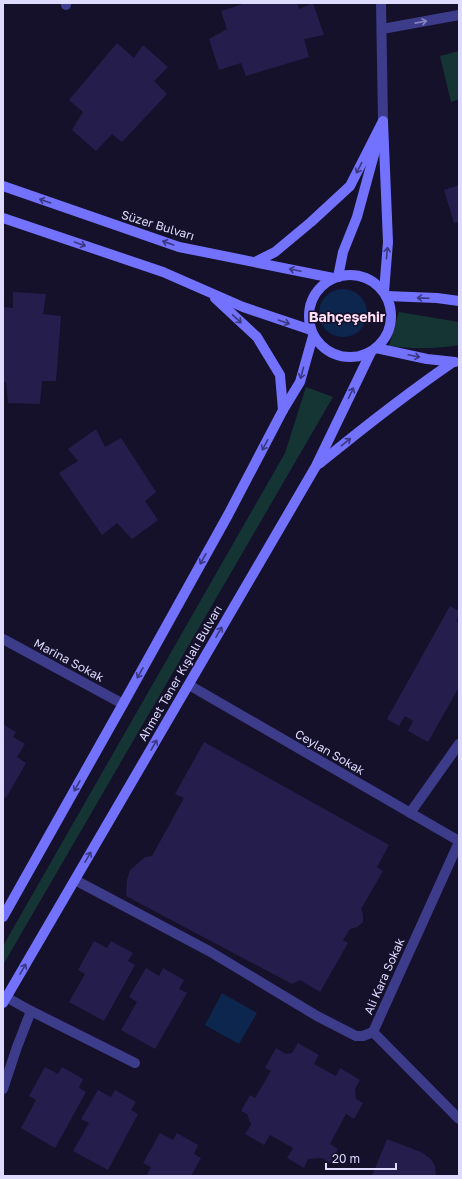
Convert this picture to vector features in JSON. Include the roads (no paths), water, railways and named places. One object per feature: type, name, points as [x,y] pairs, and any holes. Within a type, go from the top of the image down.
[{"type":"main road","points":[[255,262],[275,252],[312,222],[350,186],[383,121]]},
{"type":"main road","points":[[336,278],[343,252],[357,217],[383,121]]},
{"type":"main road","points":[[383,121],[388,242],[385,294]]},
{"type":"main road","name":"Süzer Bulvarı","points":[[3,186],[179,247],[336,278]]},
{"type":"main road","points":[[3,218],[163,272],[242,307],[312,333]]},
{"type":"main road","points":[[344,275],[355,275],[366,278],[376,284],[385,294],[389,303],[391,314],[390,325],[387,336],[374,350],[361,357],[338,357],[319,345],[312,333],[308,314],[310,303],[316,292],[323,284],[344,275]]},
{"type":"main road","points":[[209,293],[256,337],[280,375],[283,410]]},
{"type":"main road","points":[[385,294],[459,301]]},
{"type":"main road","points":[[3,917],[228,515],[283,410],[300,382],[312,333]]},
{"type":"main road","points":[[374,350],[427,359],[456,361]]},
{"type":"main road","name":"Ahmet Taner Kışlalı Bulvarı","points":[[5,1000],[316,466],[374,350]]},
{"type":"main road","points":[[316,466],[417,386],[456,361]]},
{"type":"street","points":[[381,3],[383,121]]},
{"type":"street","points":[[382,29],[459,15]]},
{"type":"street","name":"Marina Sokak","points":[[3,639],[123,704]]},
{"type":"street","name":"Ceylan Sokak","points":[[189,685],[459,842]]},
{"type":"street","points":[[410,813],[459,744]]},
{"type":"street","name":"Ali Kara Sokak","points":[[459,842],[373,1032],[459,1119]]},
{"type":"street","points":[[75,880],[209,951],[317,1016],[356,1036],[363,1036],[373,1032]]},
{"type":"street","points":[[5,1000],[31,1011],[135,1063]]},
{"type":"street","points":[[3,1089],[31,1011]]},
{"type":"water","points":[[343,289],[352,291],[360,296],[365,304],[367,313],[365,322],[360,330],[352,335],[343,337],[334,335],[326,330],[321,322],[319,313],[321,304],[326,296],[334,291]]},
{"type":"water","points":[[222,993],[257,1013],[239,1044],[205,1025]]},
{"type":"district","name":"Bahçeşehir","points":[[347,316]]}]
